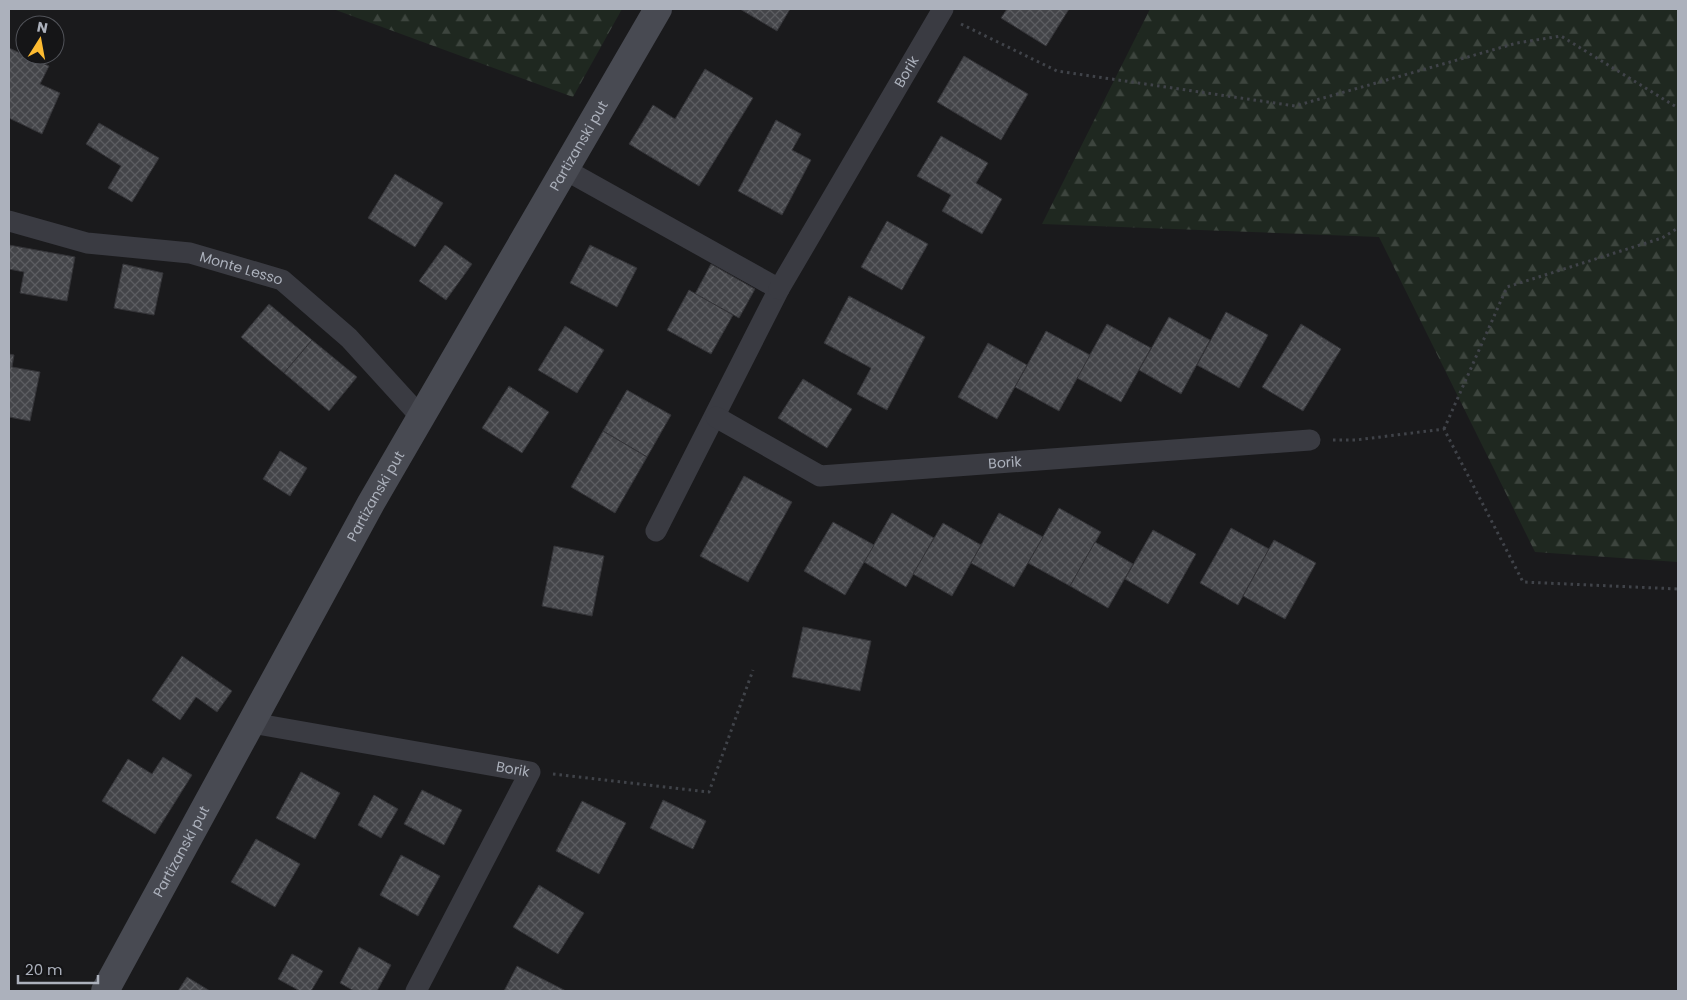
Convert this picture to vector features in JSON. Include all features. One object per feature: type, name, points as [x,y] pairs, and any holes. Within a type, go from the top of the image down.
[{"type":"street","name":"Partizanski put","points":[[105,991],[420,416],[658,9]]},
{"type":"street","name":"Borik","points":[[656,531],[716,417],[778,289],[942,11]]},
{"type":"street","points":[[564,170],[778,289]]},
{"type":"street","name":"Monte Lesso","points":[[9,220],[87,243],[190,253],[282,280],[349,338],[420,416]]},
{"type":"street","name":"Borik","points":[[716,417],[820,476],[1310,440]]},
{"type":"street","name":"Borik","points":[[252,723],[530,772],[416,991]]},
{"type":"path","points":[[942,11],[1057,71],[1295,106],[1516,43],[1561,36],[1678,108]]},
{"type":"path","points":[[1444,429],[1507,287],[1662,238],[1678,228]]},
{"type":"path","points":[[1310,440],[1356,440],[1444,429]]},
{"type":"path","points":[[1444,429],[1523,582],[1678,588]]},
{"type":"path","points":[[530,772],[709,792],[754,670]]},
{"type":"green space","points":[[333,9],[622,9],[573,97]]},
{"type":"green space","points":[[1150,9],[1678,9],[1678,562],[1535,552],[1379,237],[1042,224]]},
{"type":"building","points":[[740,9],[790,9],[777,31]]},
{"type":"building","points":[[1007,9],[1069,9],[1046,46],[1001,18]]},
{"type":"building","points":[[9,48],[15,51],[15,65],[49,66],[40,84],[60,93],[42,134],[9,118]]},
{"type":"building","points":[[964,56],[1028,94],[1001,140],[937,102]]},
{"type":"building","points":[[705,69],[753,98],[699,186],[629,144],[653,105],[675,119]]},
{"type":"building","points":[[776,120],[801,134],[792,150],[811,160],[782,215],[738,191]]},
{"type":"building","points":[[99,123],[159,158],[132,202],[108,188],[121,166],[86,144]]},
{"type":"building","points":[[941,136],[988,163],[976,183],[1002,199],[982,234],[942,211],[951,195],[917,176]]},
{"type":"building","points":[[395,174],[443,203],[415,247],[368,218]]},
{"type":"building","points":[[887,221],[928,244],[902,290],[861,267]]},
{"type":"building","points":[[9,245],[75,257],[67,301],[20,293],[24,272],[9,269]]},
{"type":"building","points":[[445,245],[472,264],[446,300],[419,281]]},
{"type":"building","points":[[590,245],[637,268],[617,307],[570,283]]},
{"type":"building","points":[[123,264],[163,273],[154,315],[114,308]]},
{"type":"building","points":[[711,264],[755,289],[739,318],[695,294]]},
{"type":"building","points":[[689,290],[733,315],[711,354],[667,330]]},
{"type":"building","points":[[849,296],[925,337],[887,410],[857,394],[871,368],[824,343]]},
{"type":"building","points":[[269,304],[312,340],[284,373],[241,337]]},
{"type":"building","points":[[1226,312],[1268,335],[1239,388],[1197,365]]},
{"type":"building","points":[[1169,317],[1210,340],[1181,394],[1139,370]]},
{"type":"building","points":[[1107,324],[1151,348],[1121,402],[1077,378]]},
{"type":"building","points":[[1301,324],[1341,349],[1303,411],[1262,387]]},
{"type":"building","points":[[565,326],[604,350],[577,393],[538,370]]},
{"type":"building","points":[[1046,331],[1090,355],[1059,411],[1015,387]]},
{"type":"building","points":[[312,340],[357,377],[329,411],[284,373]]},
{"type":"building","points":[[988,343],[1027,365],[997,419],[958,397]]},
{"type":"building","points":[[9,354],[14,355],[12,367],[40,372],[30,421],[9,417]]},
{"type":"building","points":[[803,379],[852,409],[827,448],[778,418]]},
{"type":"building","points":[[509,386],[549,412],[522,453],[482,428]]},
{"type":"building","points":[[627,390],[671,415],[647,457],[603,431]]},
{"type":"building","points":[[603,431],[647,457],[615,513],[571,487]]},
{"type":"building","points":[[280,451],[307,468],[290,496],[263,479]]},
{"type":"building","points":[[744,476],[792,502],[748,582],[700,556]]},
{"type":"building","points":[[1059,508],[1101,532],[1070,586],[1028,563]]},
{"type":"building","points":[[892,513],[934,538],[906,587],[864,562]]},
{"type":"building","points":[[999,513],[1043,537],[1014,587],[971,563]]},
{"type":"building","points":[[833,522],[874,545],[845,595],[804,571]]},
{"type":"building","points":[[943,523],[981,545],[952,596],[913,574]]},
{"type":"building","points":[[1231,528],[1269,549],[1238,605],[1200,583]]},
{"type":"building","points":[[1153,530],[1196,554],[1168,604],[1125,579]]},
{"type":"building","points":[[1274,540],[1316,563],[1285,619],[1243,596]]},
{"type":"building","points":[[1095,542],[1133,564],[1108,608],[1070,586]]},
{"type":"building","points":[[554,546],[604,556],[592,616],[542,606]]},
{"type":"building","points":[[803,627],[871,641],[860,691],[792,677]]},
{"type":"building","points":[[182,656],[232,691],[217,712],[196,697],[180,720],[152,700]]},
{"type":"building","points":[[163,757],[192,775],[155,834],[102,801],[128,759],[152,774]]},
{"type":"building","points":[[301,772],[340,793],[315,839],[276,818]]},
{"type":"building","points":[[422,790],[462,810],[444,845],[404,824]]},
{"type":"building","points":[[374,795],[398,809],[381,838],[358,825]]},
{"type":"building","points":[[663,800],[706,821],[693,849],[650,828]]},
{"type":"building","points":[[582,801],[626,823],[599,874],[556,851]]},
{"type":"building","points":[[256,839],[300,864],[275,907],[231,882]]},
{"type":"building","points":[[401,855],[440,876],[418,916],[380,895]]},
{"type":"building","points":[[539,885],[584,913],[558,954],[513,927]]},
{"type":"building","points":[[359,947],[391,965],[377,991],[354,991],[340,983]]},
{"type":"building","points":[[292,954],[323,971],[311,991],[300,991],[278,979]]},
{"type":"building","points":[[517,966],[566,991],[504,991]]},
{"type":"building","points":[[187,977],[210,991],[178,991]]}]
